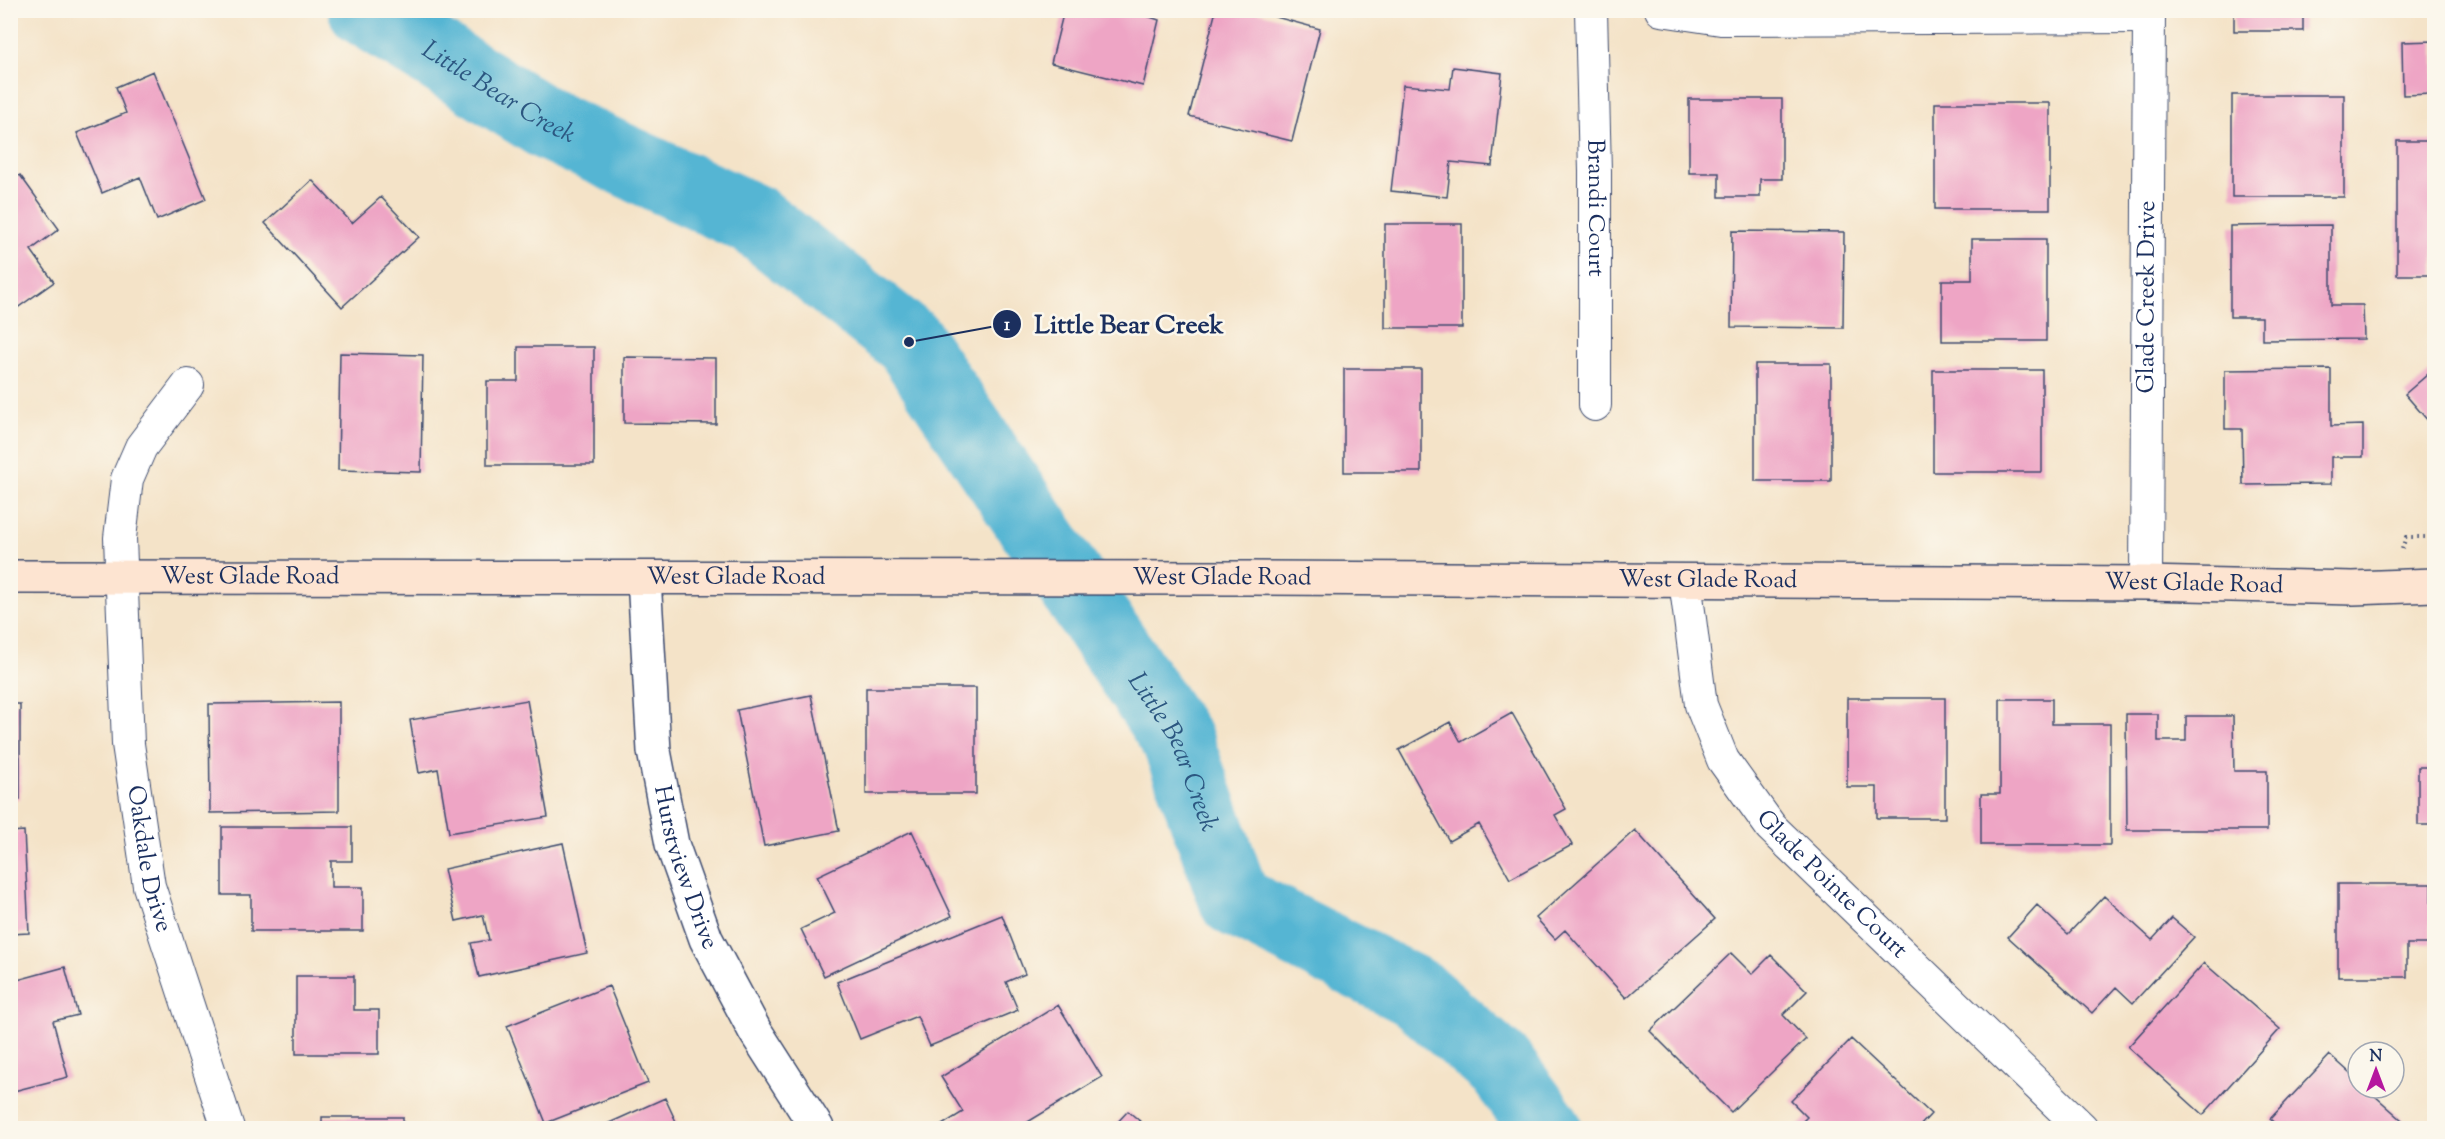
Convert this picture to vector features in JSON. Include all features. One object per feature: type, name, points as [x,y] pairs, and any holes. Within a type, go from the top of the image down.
[{"type":"main road","name":"West Glade Road","points":[[10,578],[1249,578],[2146,583],[2353,588],[2434,585]]},
{"type":"street","name":"Brandi Court","points":[[1591,10],[1595,172],[1595,405]]},
{"type":"street","points":[[1661,10],[1721,19],[2149,14]]},
{"type":"street","name":"Glade Creek Drive","points":[[2146,583],[2149,14]]},
{"type":"street","name":"Oakdale Drive","points":[[188,386],[141,447],[127,479],[120,538],[128,744],[149,886],[228,1128]]},
{"type":"street","name":"Hurstview Drive","points":[[644,578],[654,751],[672,844],[706,939],[755,1031],[817,1128]]},
{"type":"street","name":"Glade Pointe Court","points":[[1685,580],[1701,705],[1722,760],[1772,827],[2082,1128]]},
{"type":"building","points":[[1064,10],[1129,10],[1159,20],[1143,86],[1051,63]]},
{"type":"building","points":[[1216,10],[1250,10],[1320,29],[1292,141],[1189,116]]},
{"type":"building","points":[[2234,10],[2303,10],[2303,31],[2234,31]]},
{"type":"building","points":[[2434,41],[2434,94],[2403,95],[2402,42]]},
{"type":"building","points":[[1453,67],[1502,73],[1492,166],[1451,162],[1447,197],[1391,191],[1403,85],[1450,89]]},
{"type":"building","points":[[153,71],[206,199],[157,220],[140,177],[102,193],[77,133],[126,113],[116,87]]},
{"type":"building","points":[[2232,95],[2344,95],[2344,197],[2232,197]]},
{"type":"building","points":[[1689,99],[1782,99],[1782,179],[1760,179],[1760,197],[1719,197],[1719,173],[1689,173]]},
{"type":"building","points":[[1935,103],[2050,103],[2050,209],[1935,209]]},
{"type":"building","points":[[2397,141],[2434,141],[2434,275],[2397,275]]},
{"type":"building","points":[[20,175],[59,229],[31,250],[54,282],[10,313],[10,182]]},
{"type":"building","points":[[312,180],[352,223],[381,197],[419,237],[342,307],[265,223]]},
{"type":"building","points":[[1385,224],[1462,224],[1462,328],[1385,328]]},
{"type":"building","points":[[2331,225],[2331,305],[2363,305],[2364,339],[2262,340],[2262,317],[2230,317],[2230,226]]},
{"type":"building","points":[[1732,231],[1844,232],[1843,328],[1731,327]]},
{"type":"building","points":[[1972,239],[2046,239],[2046,341],[1942,341],[1942,280],[1972,280]]},
{"type":"building","points":[[518,347],[594,347],[594,465],[487,465],[487,381],[518,381]]},
{"type":"building","points":[[340,353],[423,355],[421,472],[338,470]]},
{"type":"building","points":[[624,357],[716,358],[716,424],[624,423]]},
{"type":"building","points":[[1755,364],[1831,364],[1831,481],[1755,481]]},
{"type":"building","points":[[1344,369],[1421,369],[1421,472],[1344,472]]},
{"type":"building","points":[[2331,369],[2331,426],[2363,425],[2363,457],[2331,457],[2331,484],[2243,485],[2242,429],[2225,429],[2225,370]]},
{"type":"building","points":[[2434,369],[2434,418],[2429,422],[2405,394]]},
{"type":"building","points":[[1933,370],[2042,370],[2042,472],[1933,472]]},
{"type":"building","points":[[866,688],[976,688],[976,794],[866,794]]},
{"type":"building","points":[[811,695],[839,831],[764,846],[737,710]]},
{"type":"building","points":[[1847,698],[1945,698],[1945,818],[1877,818],[1877,787],[1847,787]]},
{"type":"building","points":[[2000,699],[2052,699],[2052,724],[2110,724],[2110,845],[1981,845],[1981,794],[2000,794]]},
{"type":"building","points":[[527,700],[548,817],[449,833],[438,769],[419,773],[410,720]]},
{"type":"building","points":[[339,702],[339,811],[210,813],[209,704]]},
{"type":"building","points":[[10,704],[20,704],[20,799],[10,799]]},
{"type":"building","points":[[1512,713],[1566,809],[1555,815],[1572,845],[1510,879],[1479,824],[1449,841],[1399,750],[1450,722],[1461,742]]},
{"type":"building","points":[[2126,714],[2158,714],[2158,741],[2186,741],[2186,716],[2233,716],[2234,771],[2267,771],[2267,830],[2127,830]]},
{"type":"building","points":[[2418,767],[2434,767],[2434,825],[2418,825]]},
{"type":"building","points":[[222,827],[352,827],[352,861],[331,861],[331,887],[363,887],[363,931],[251,931],[251,895],[222,895]]},
{"type":"building","points":[[1635,830],[1715,919],[1626,998],[1565,930],[1555,939],[1536,918]]},
{"type":"building","points":[[24,831],[29,933],[10,934],[10,832]]},
{"type":"building","points":[[912,831],[952,916],[824,976],[801,929],[835,913],[817,876]]},
{"type":"building","points":[[563,843],[587,953],[479,977],[471,943],[489,940],[483,915],[456,921],[444,869]]},
{"type":"building","points":[[2338,884],[2431,884],[2431,944],[2407,944],[2407,977],[2338,977]]},
{"type":"building","points":[[2104,896],[2152,940],[2172,918],[2194,937],[2133,1003],[2116,987],[2092,1013],[2008,937],[2037,905],[2068,934]]},
{"type":"building","points":[[1002,915],[1025,974],[1006,982],[1018,1010],[930,1046],[917,1016],[860,1039],[837,982]]},
{"type":"building","points":[[1731,953],[1752,974],[1771,955],[1807,991],[1783,1015],[1806,1039],[1731,1112],[1650,1031]]},
{"type":"building","points":[[2204,963],[2280,1029],[2203,1115],[2128,1047]]},
{"type":"building","points":[[65,967],[78,1015],[53,1021],[68,1077],[10,1092],[10,982]]},
{"type":"building","points":[[296,976],[354,976],[354,1010],[379,1010],[379,1054],[296,1054]]},
{"type":"building","points":[[609,986],[648,1083],[546,1123],[507,1026]]},
{"type":"building","points":[[1058,1005],[1102,1077],[1018,1128],[937,1128],[963,1112],[941,1077]]},
{"type":"building","points":[[1851,1039],[1931,1114],[1918,1128],[1796,1128],[1807,1117],[1791,1101]]},
{"type":"building","points":[[2330,1055],[2346,1069],[2346,1100],[2380,1100],[2411,1128],[2280,1128],[2270,1119]]},
{"type":"building","points":[[665,1098],[679,1128],[598,1128]]},
{"type":"building","points":[[1128,1111],[1148,1128],[1112,1128]]},
{"type":"building","points":[[322,1117],[403,1117],[403,1128],[322,1128]]},
{"type":"waterway","name":"Little Bear Creek","points":[[364,10],[548,125],[754,220],[909,342],[1177,740],[1235,901],[1416,993],[1501,1067],[1546,1128]]},
{"type":"place","name":"Little Bear Creek","points":[[909,342]]}]
